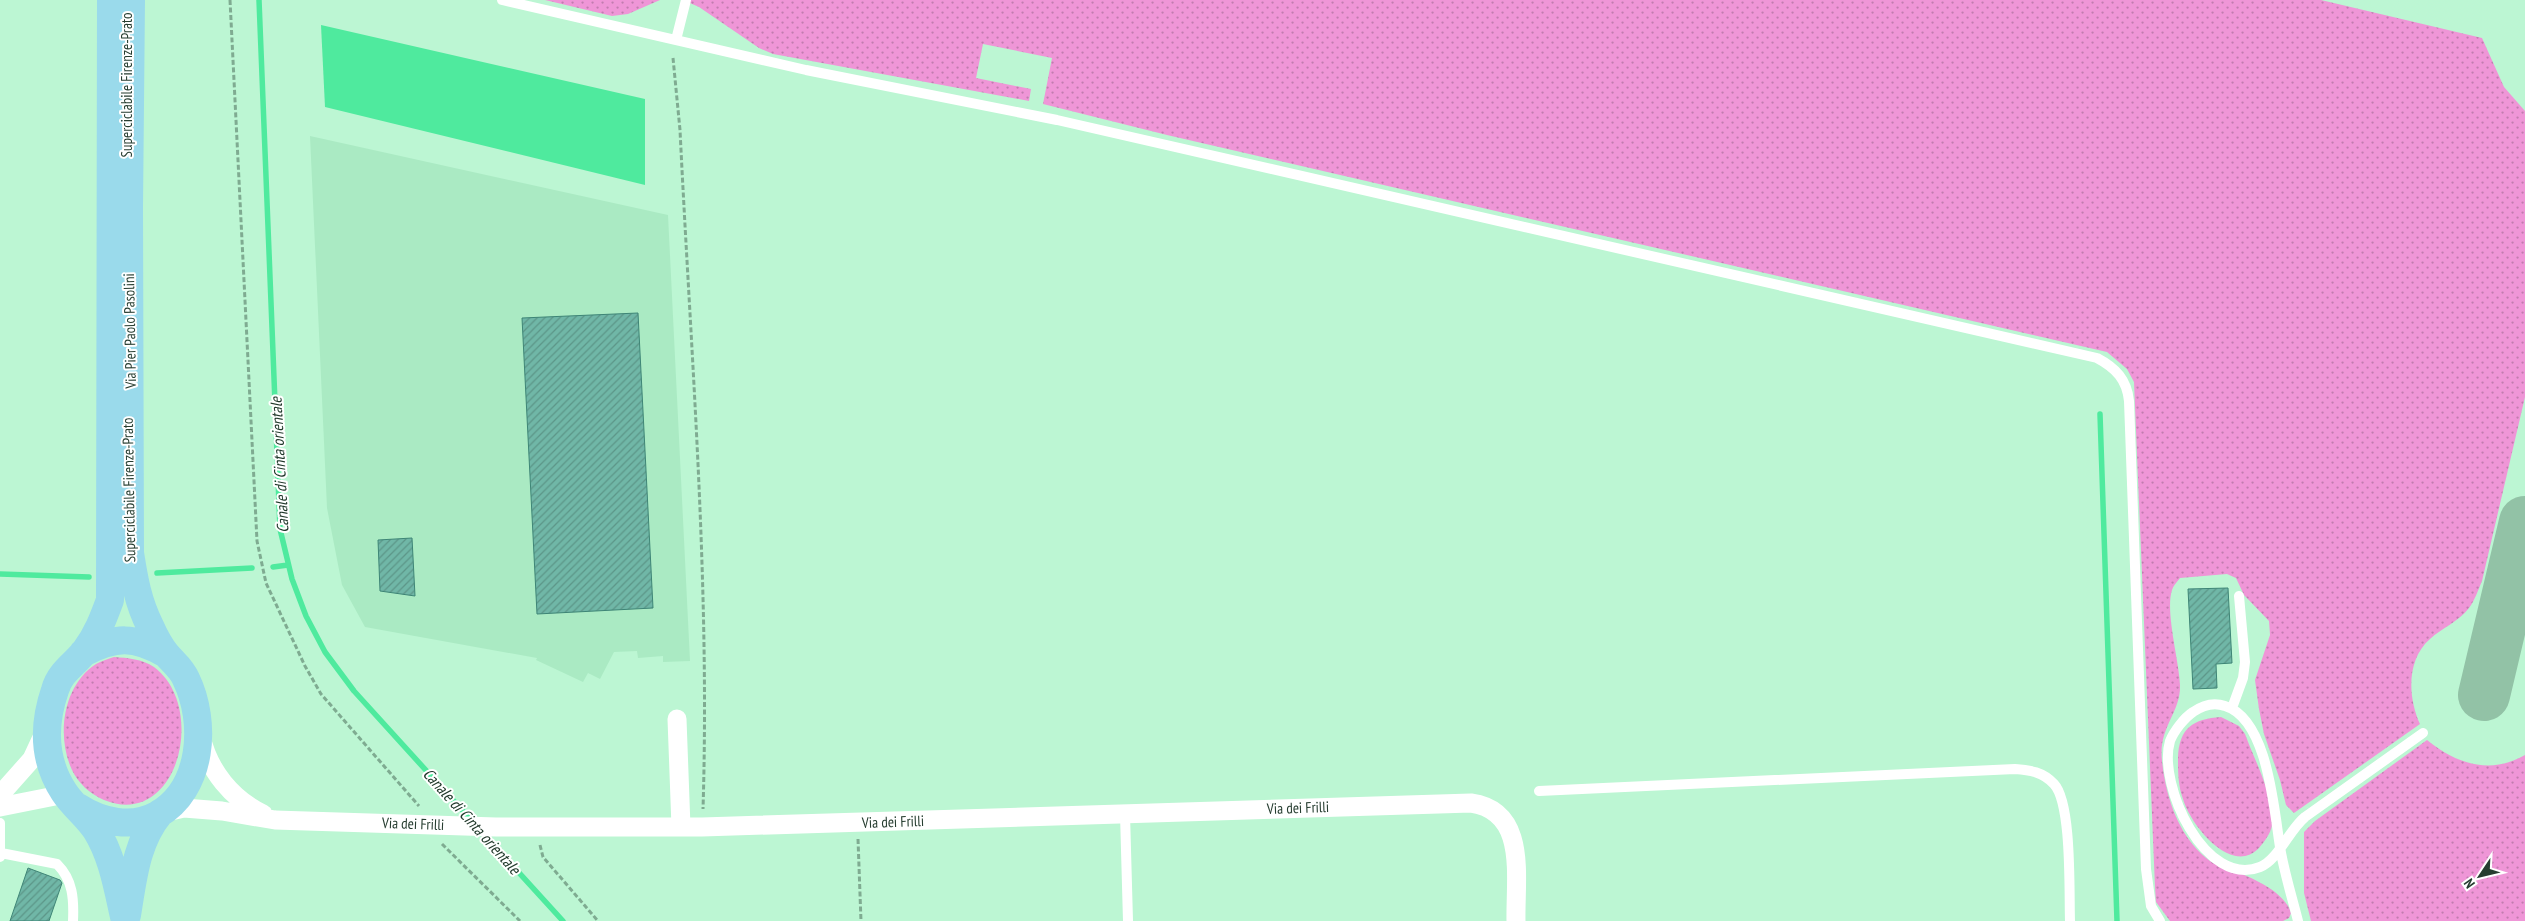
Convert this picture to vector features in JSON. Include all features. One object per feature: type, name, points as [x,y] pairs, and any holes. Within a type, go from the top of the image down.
[{"type":"main road","name":"Via Pier Paolo Pasolini","points":[[111,0],[110,600],[99,630],[84,653],[64,671],[55,688],[45,731],[54,773],[71,800],[96,830],[103,844],[125,921]]},
{"type":"main road","name":"Via Pier Paolo Pasolini","points":[[71,800],[92,816],[113,822],[134,822],[150,819],[169,807],[190,779],[198,750],[197,720],[186,679],[166,654],[150,627],[136,592],[130,553],[129,207],[131,0]]},
{"type":"main road","name":"Via Pier Paolo Pasolini","points":[[84,653],[113,640],[126,640],[150,645],[166,654]]},
{"type":"main road","name":"Via Pier Paolo Pasolini","points":[[125,921],[137,861],[146,833],[160,813]]},
{"type":"street","points":[[677,719],[681,827]]},
{"type":"street","name":"Via dei Frilli","points":[[197,720],[203,746],[212,768],[229,790],[248,807],[275,820]]},
{"type":"street","points":[[0,795],[32,759],[45,731]]},
{"type":"street","points":[[0,807],[71,800]]},
{"type":"street","name":"Via dei Frilli","points":[[160,813],[179,808],[201,809],[275,820],[496,827],[702,827],[1471,803],[1492,808],[1505,820],[1512,835],[1516,921]]},
{"type":"lane","points":[[502,0],[806,70],[1067,122],[2097,358],[2106,362],[2124,379],[2129,401],[2146,869],[2150,906],[2160,921]]},
{"type":"lane","points":[[676,40],[686,0]]},
{"type":"lane","points":[[2232,708],[2243,678],[2245,662],[2239,596]]},
{"type":"lane","points":[[2298,921],[2280,846],[2276,810],[2267,768],[2251,726],[2237,710],[2213,703],[2202,706],[2192,712],[2177,730],[2170,742],[2169,758],[2175,798],[2181,813],[2201,845],[2213,856],[2242,870],[2257,868],[2270,862],[2280,846],[2296,824],[2305,816],[2423,733]]},
{"type":"lane","points":[[1539,791],[2015,769],[2037,772],[2055,785],[2065,806],[2070,921]]},
{"type":"lane","points":[[1125,814],[1128,921]]},
{"type":"lane","points":[[0,823],[0,855],[57,864],[68,879],[72,890],[74,901],[73,921]]},
{"type":"path","points":[[230,0],[257,541],[264,577],[301,658],[321,694],[419,807],[419,824]]},
{"type":"path","points":[[673,58],[680,130],[703,586],[706,706],[702,827]]},
{"type":"path","points":[[858,823],[861,921]]},
{"type":"path","points":[[442,825],[442,845],[520,921]]},
{"type":"path","points":[[537,827],[543,857],[598,921]]},
{"type":"shaded area","points":[[545,0],[660,0],[628,14],[612,16]]},
{"type":"shaded area","points":[[683,0],[2321,0],[2482,38],[2504,87],[2525,111],[2525,397],[2482,581],[2469,608],[2430,639],[2417,657],[2413,668],[2412,691],[2413,703],[2420,724],[2294,813],[2286,805],[2280,780],[2264,734],[2255,680],[2270,635],[2269,621],[2244,595],[2236,578],[2227,574],[2180,578],[2172,590],[2170,599],[2180,685],[2179,695],[2166,729],[2162,749],[2164,775],[2171,804],[2183,831],[2201,854],[2213,863],[2243,874],[2268,887],[2288,905],[2291,913],[2289,918],[2283,921],[2170,921],[2156,902],[2134,382],[2127,369],[2107,352],[1167,135],[1043,104],[1052,58],[983,44],[976,78],[1031,89],[1029,101],[773,54],[759,48],[699,7]]},
{"type":"shaded area","points":[[321,25],[645,99],[645,185],[325,107]]},
{"type":"shaded area","points":[[310,136],[668,215],[690,661],[663,662],[663,656],[638,658],[637,651],[614,652],[600,679],[588,673],[583,682],[536,660],[537,658],[365,627],[342,585],[327,508]]},
{"type":"shaded area","points":[[114,657],[130,658],[154,667],[170,685],[179,709],[181,735],[177,760],[167,782],[151,798],[130,805],[104,800],[85,788],[72,770],[64,742],[66,712],[76,685],[85,673],[96,664]]},
{"type":"shaded area","points":[[2221,717],[2239,726],[2245,734],[2263,779],[2270,803],[2272,825],[2270,831],[2259,848],[2248,855],[2236,856],[2224,852],[2213,844],[2194,821],[2187,809],[2180,789],[2178,758],[2181,739],[2189,727],[2195,723]]},
{"type":"shaded area","points":[[2427,740],[2450,755],[2474,764],[2499,764],[2525,755],[2525,921],[2311,921],[2304,893],[2304,832],[2315,821]]},
{"type":"building","points":[[638,313],[653,608],[537,614],[522,318]]},
{"type":"building","points":[[412,538],[415,596],[380,591],[378,540]]},
{"type":"building","points":[[2228,588],[2232,663],[2216,664],[2217,688],[2193,689],[2188,589]]},
{"type":"building","points":[[28,868],[60,880],[62,883],[49,921],[10,921]]},
{"type":"waterway","name":"Canale di Cinta orientale","points":[[259,0],[280,529],[292,579],[306,616],[325,652],[354,691],[472,821]]},
{"type":"waterway","points":[[2100,414],[2117,921]]},
{"type":"waterway","points":[[273,567],[288,565]]},
{"type":"waterway","points":[[157,573],[252,568]]},
{"type":"waterway","points":[[0,574],[89,577]]},
{"type":"waterway","name":"Canale di Cinta orientale","points":[[482,832],[563,921]]},
{"type":"taxiway","points":[[2484,695],[2525,522]]}]
